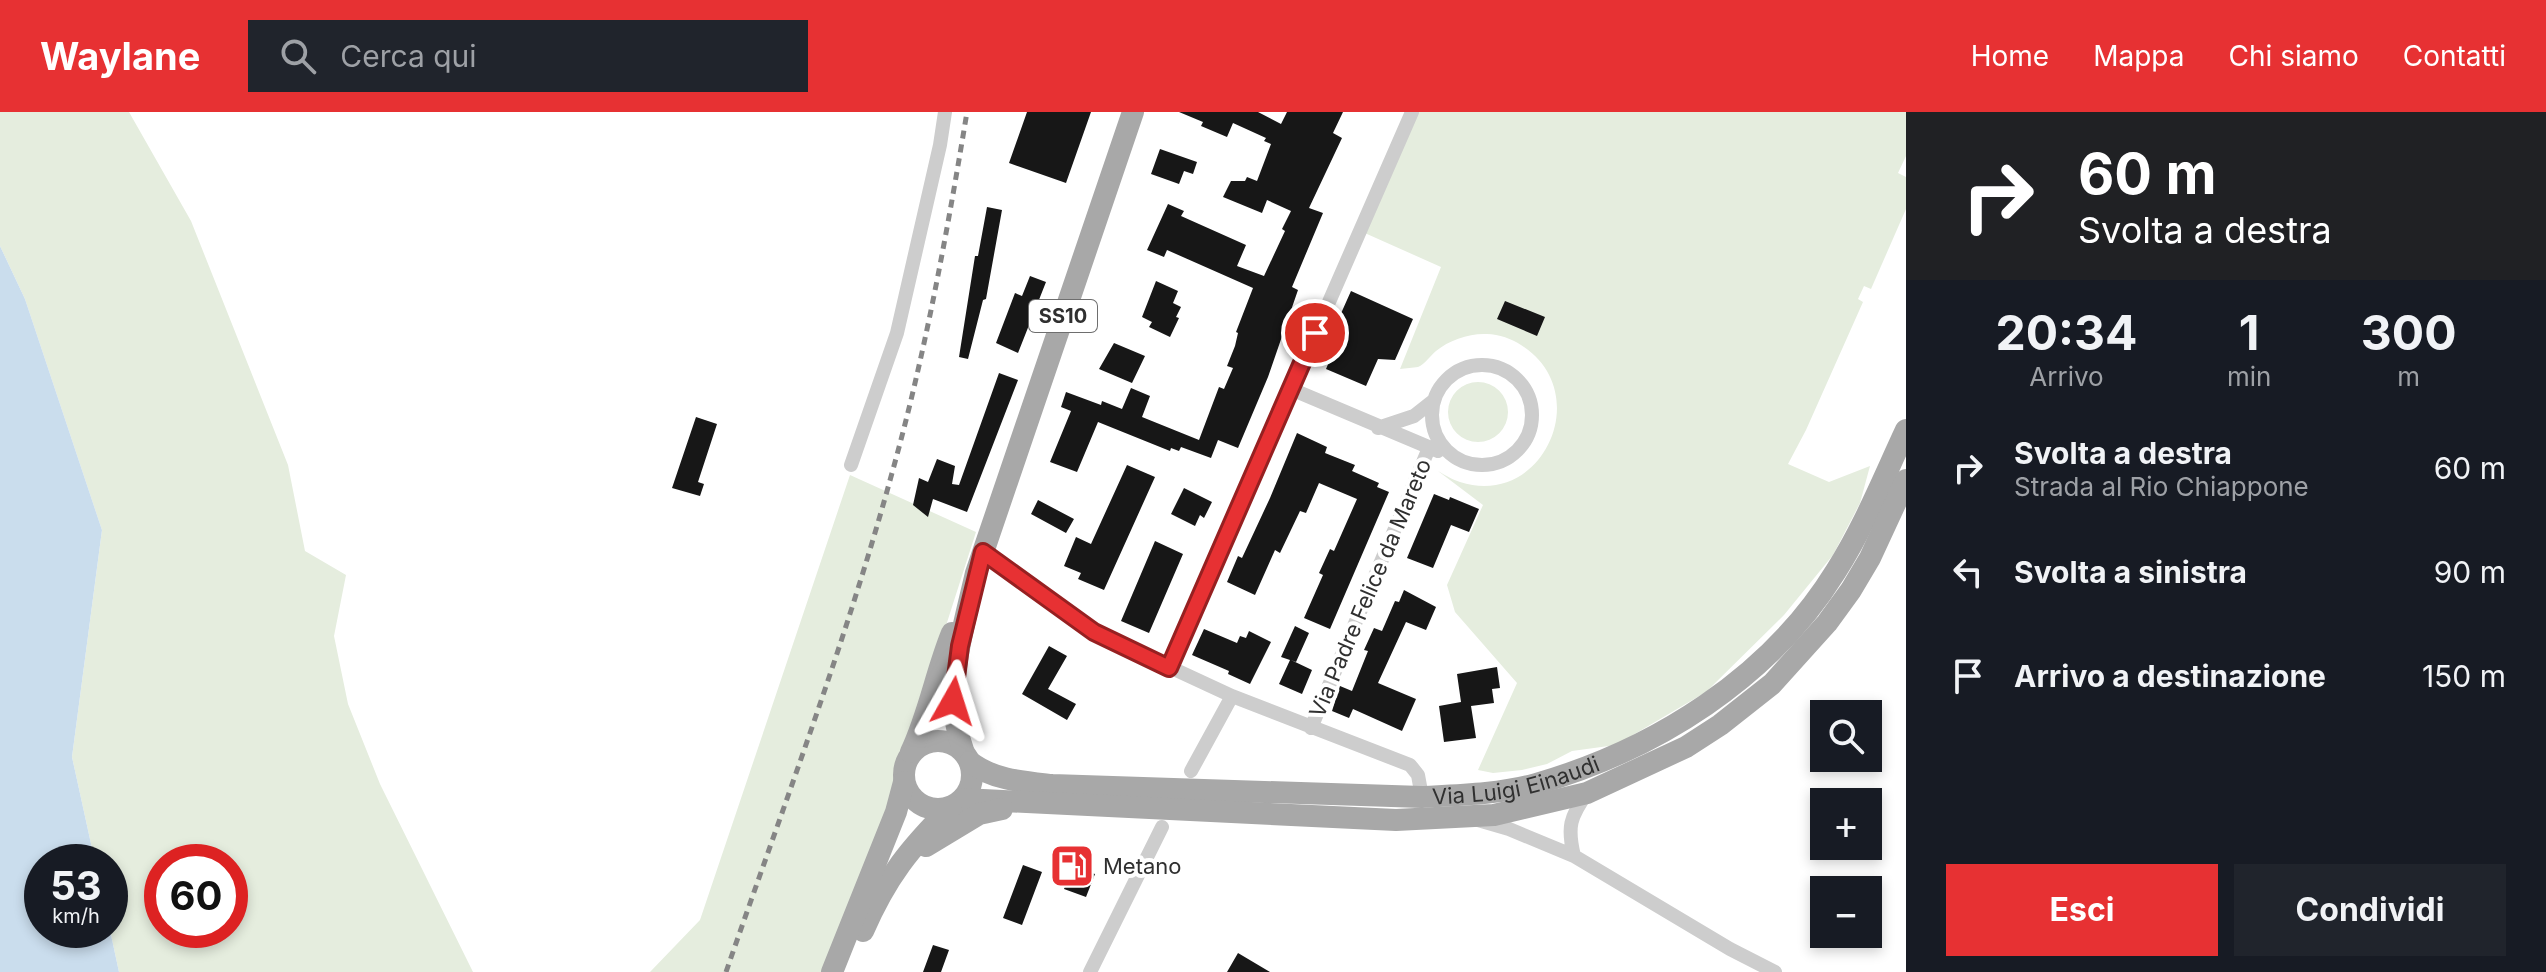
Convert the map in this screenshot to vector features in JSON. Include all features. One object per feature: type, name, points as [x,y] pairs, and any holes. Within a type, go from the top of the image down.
[{"type":"main road","name":"SS10","points":[[832,972],[896,812],[904,782],[905,763],[924,725],[935,680],[980,563],[1133,112]]},
{"type":"main road","name":"Via Luigi Einaudi","points":[[966,756],[980,769],[1017,781],[1052,785],[1422,797],[1466,795],[1533,785],[1610,760],[1715,699],[1765,656],[1804,615],[1835,573],[1906,430]]},
{"type":"main road","name":"Via Luigi Einaudi","points":[[957,803],[1396,820],[1470,818],[1517,811],[1587,793],[1686,747],[1772,684],[1827,623],[1851,590],[1870,558],[1906,480]]},
{"type":"main road","name":"SS10","points":[[957,803],[972,782],[956,730],[953,701],[960,646],[980,563]]},
{"type":"main road","points":[[910,755],[921,745],[935,740],[950,742],[966,756]]},
{"type":"main road","points":[[904,782],[914,799],[922,805],[942,809],[957,803]]},
{"type":"main road","points":[[845,972],[869,916],[902,858],[957,803]]},
{"type":"main road","points":[[869,916],[900,873],[926,846],[979,814],[1018,803]]},
{"type":"street","points":[[851,465],[897,333],[945,112]]},
{"type":"street","points":[[1169,668],[1412,112]]},
{"type":"street","points":[[1291,389],[1378,428],[1467,463],[1484,466],[1501,462],[1516,453],[1526,440],[1532,424],[1532,406],[1527,390],[1516,377],[1502,368],[1485,364],[1468,366],[1453,373],[1441,386],[1433,401],[1431,416],[1441,445],[1452,456]]},
{"type":"street","points":[[1378,428],[1414,416],[1433,401]]},
{"type":"street","name":"Via Padre Felice da Mareto","points":[[1311,728],[1429,448]]},
{"type":"street","points":[[980,563],[1094,632],[1169,668],[1311,728],[1410,765],[1418,775],[1422,797]]},
{"type":"street","points":[[1191,771],[1232,696]]},
{"type":"street","points":[[1574,856],[1568,834],[1571,820],[1587,793]]},
{"type":"street","points":[[1470,818],[1509,829],[1574,856],[1730,949],[1775,972]]},
{"type":"street","points":[[1090,972],[1162,827]]},
{"type":"green space","points":[[0,112],[129,112],[191,221],[288,465],[305,551],[346,575],[334,636],[348,704],[380,784],[473,972],[119,972],[114,948],[128,948],[128,844],[91,844],[72,757],[102,530],[25,299],[0,246]]},
{"type":"green space","points":[[1409,112],[1906,112],[1906,156],[1898,173],[1906,177],[1906,209],[1871,289],[1864,286],[1858,299],[1863,302],[1788,464],[1829,482],[1870,466],[1860,503],[1833,555],[1784,615],[1706,692],[1616,745],[1572,751],[1547,764],[1522,770],[1493,773],[1478,770],[1517,683],[1455,612],[1447,585],[1483,505],[1438,471],[1460,482],[1490,486],[1515,479],[1536,463],[1550,441],[1557,416],[1555,390],[1543,365],[1521,345],[1492,334],[1460,338],[1441,347],[1418,367],[1400,369],[1441,267],[1358,230]]},
{"type":"green space","points":[[1478,382],[1500,390],[1508,412],[1500,434],[1478,442],[1456,434],[1448,412],[1456,390]]},
{"type":"green space","points":[[850,475],[976,532],[835,972],[650,972],[700,920]]},
{"type":"water","points":[[0,246],[25,299],[102,530],[72,757],[91,844],[24,844],[24,948],[114,948],[119,972],[0,972]]},
{"type":"building","points":[[1027,112],[1091,112],[1066,183],[1009,163]]},
{"type":"building","points":[[1179,112],[1258,112],[1281,124],[1287,112],[1343,112],[1333,133],[1342,138],[1309,208],[1323,213],[1292,287],[1298,290],[1268,377],[1238,448],[1218,440],[1211,458],[1181,447],[1179,451],[1171,448],[1170,451],[1098,422],[1077,472],[1050,462],[1071,411],[1061,407],[1066,392],[1122,409],[1131,388],[1150,396],[1142,417],[1199,440],[1219,387],[1224,389],[1233,368],[1227,366],[1253,288],[1167,250],[1164,257],[1147,250],[1168,204],[1184,211],[1181,216],[1246,245],[1237,266],[1264,276],[1291,211],[1267,200],[1262,213],[1223,197],[1231,181],[1245,181],[1247,177],[1257,181],[1271,144],[1264,141],[1266,138],[1233,123],[1227,137]]},
{"type":"building","points":[[1160,149],[1197,162],[1193,174],[1184,171],[1179,184],[1151,174]]},
{"type":"building","points":[[987,207],[1002,210],[986,299],[983,300],[968,359],[959,357],[975,256],[978,256]]},
{"type":"building","points":[[1030,276],[1046,282],[1018,353],[996,343],[1015,293],[1022,296]]},
{"type":"building","points":[[1156,281],[1178,291],[1173,303],[1181,307],[1170,337],[1149,327],[1152,322],[1142,317]]},
{"type":"building","points":[[1351,291],[1413,319],[1395,360],[1378,359],[1366,386],[1326,369],[1334,350],[1326,347]]},
{"type":"building","points":[[1505,301],[1545,317],[1537,336],[1497,319]]},
{"type":"building","points":[[1114,343],[1145,356],[1132,383],[1099,369]]},
{"type":"building","points":[[999,373],[1018,380],[967,512],[933,499],[928,517],[913,505],[919,478],[928,482],[937,459],[955,466],[952,484],[959,485]]},
{"type":"building","points":[[696,417],[717,424],[698,482],[704,484],[700,496],[672,488]]},
{"type":"building","points":[[1297,433],[1327,447],[1325,453],[1355,465],[1352,471],[1379,483],[1377,487],[1389,492],[1330,629],[1304,618],[1323,575],[1319,573],[1330,549],[1334,551],[1357,499],[1319,483],[1306,513],[1300,511],[1280,553],[1275,550],[1255,595],[1227,582],[1238,556],[1242,558]]},
{"type":"building","points":[[1127,465],[1155,477],[1104,590],[1078,579],[1081,573],[1064,566],[1076,537],[1091,544]]},
{"type":"building","points":[[1184,488],[1212,502],[1204,518],[1200,515],[1195,526],[1171,514]]},
{"type":"building","points":[[1434,494],[1479,509],[1469,532],[1451,525],[1433,568],[1407,558]]},
{"type":"building","points":[[1038,500],[1074,519],[1066,533],[1031,514]]},
{"type":"building","points":[[1155,541],[1183,554],[1149,633],[1121,621]]},
{"type":"building","points":[[1404,590],[1436,607],[1426,630],[1406,622],[1378,683],[1416,699],[1402,731],[1353,709],[1349,718],[1332,711],[1340,686],[1352,691],[1374,628],[1382,631],[1395,601],[1399,602]]},
{"type":"building","points":[[1295,626],[1309,633],[1296,662],[1291,660],[1312,670],[1302,694],[1279,684],[1290,660],[1281,657]]},
{"type":"building","points":[[1204,629],[1237,643],[1240,636],[1246,638],[1249,631],[1271,642],[1250,684],[1192,655]]},
{"type":"building","points":[[1049,646],[1067,656],[1048,689],[1076,704],[1067,720],[1022,694]]},
{"type":"building","points":[[1497,667],[1500,688],[1492,689],[1494,703],[1471,706],[1476,738],[1444,742],[1439,706],[1461,702],[1457,674]]},
{"type":"building","points":[[1023,865],[1042,872],[1022,925],[1003,918]]},
{"type":"building","points":[[1072,866],[1095,874],[1086,897],[1064,889]]},
{"type":"building","points":[[933,945],[949,950],[941,972],[923,972]]},
{"type":"building","points":[[1238,953],[1270,972],[1227,972]]},
{"type":"railway","points":[[726,972],[834,662],[892,473],[934,294],[967,112]]},
{"type":"place","name":"Metano","points":[[1072,866]]},
{"type":"route","points":[[953,701],[960,646],[983,552],[1094,632],[1169,668],[1315,333]]}]
